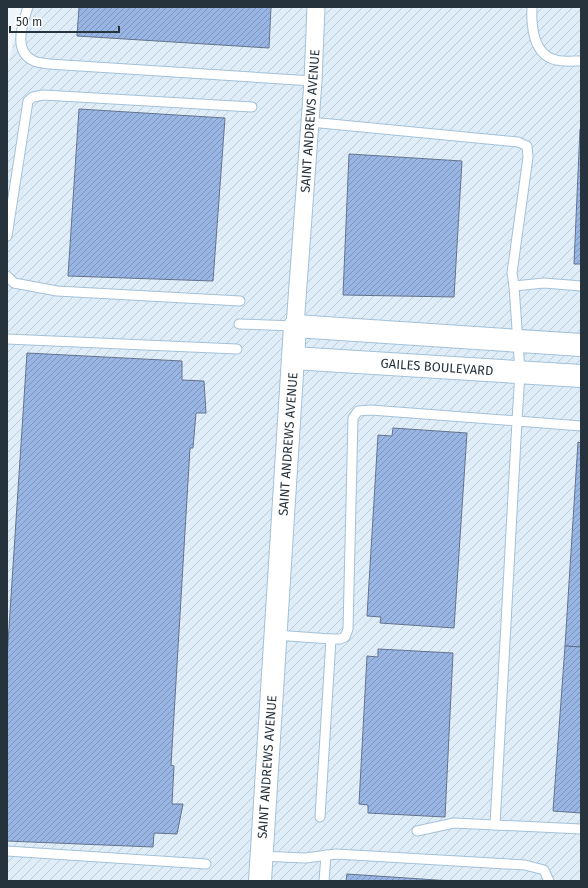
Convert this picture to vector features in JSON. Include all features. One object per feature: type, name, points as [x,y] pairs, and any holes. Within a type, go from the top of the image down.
[{"type":"street","name":"SAINT ANDREWS AVENUE","points":[[260,881],[295,326],[313,81],[316,7]]},
{"type":"street","points":[[295,326],[581,345]]},
{"type":"street","name":"GAILES BOULEVARD","points":[[293,358],[581,376]]},
{"type":"lane","points":[[28,7],[20,37],[23,50],[33,61],[49,64],[313,81]]},
{"type":"lane","points":[[532,7],[531,24],[539,49],[554,60],[581,61]]},
{"type":"lane","points":[[7,236],[28,101],[33,97],[43,95],[252,107]]},
{"type":"lane","points":[[310,122],[518,142],[527,146],[528,157],[512,273],[520,372],[495,825]]},
{"type":"lane","points":[[7,276],[14,283],[57,291],[240,301]]},
{"type":"lane","points":[[514,286],[544,283],[581,286]]},
{"type":"lane","points":[[239,324],[295,326]]},
{"type":"lane","points":[[7,339],[238,349]]},
{"type":"lane","points":[[275,635],[340,639],[345,637],[348,629],[353,418],[358,411],[371,410],[581,426]]},
{"type":"lane","points":[[320,816],[331,639]]},
{"type":"lane","points":[[417,831],[454,822],[581,829]]},
{"type":"lane","points":[[7,851],[206,864]]},
{"type":"lane","points":[[261,856],[305,858],[344,854],[525,865],[544,870],[549,881]]},
{"type":"lane","points":[[324,881],[326,855]]},
{"type":"shaded area","points":[[22,7],[581,7],[581,881],[7,881],[7,70]]},
{"type":"building","points":[[79,7],[271,7],[269,48],[77,36]]},
{"type":"building","points":[[79,109],[225,118],[213,281],[68,276]]},
{"type":"building","points":[[580,129],[581,264],[574,264]]},
{"type":"building","points":[[349,154],[462,161],[454,297],[343,295]]},
{"type":"building","points":[[27,353],[182,361],[182,380],[204,381],[206,413],[196,413],[193,448],[190,448],[171,765],[174,766],[172,804],[183,804],[177,834],[154,833],[153,847],[7,841],[7,658]]},
{"type":"building","points":[[393,428],[467,433],[454,628],[380,623],[381,617],[367,616],[378,435],[392,436]]},
{"type":"building","points":[[578,442],[581,443],[581,647],[565,646]]},
{"type":"building","points":[[565,646],[581,647],[581,813],[553,811]]},
{"type":"building","points":[[378,649],[453,653],[445,817],[368,813],[368,805],[359,804],[367,656],[378,657]]},
{"type":"building","points":[[347,874],[451,881],[346,881]]}]
